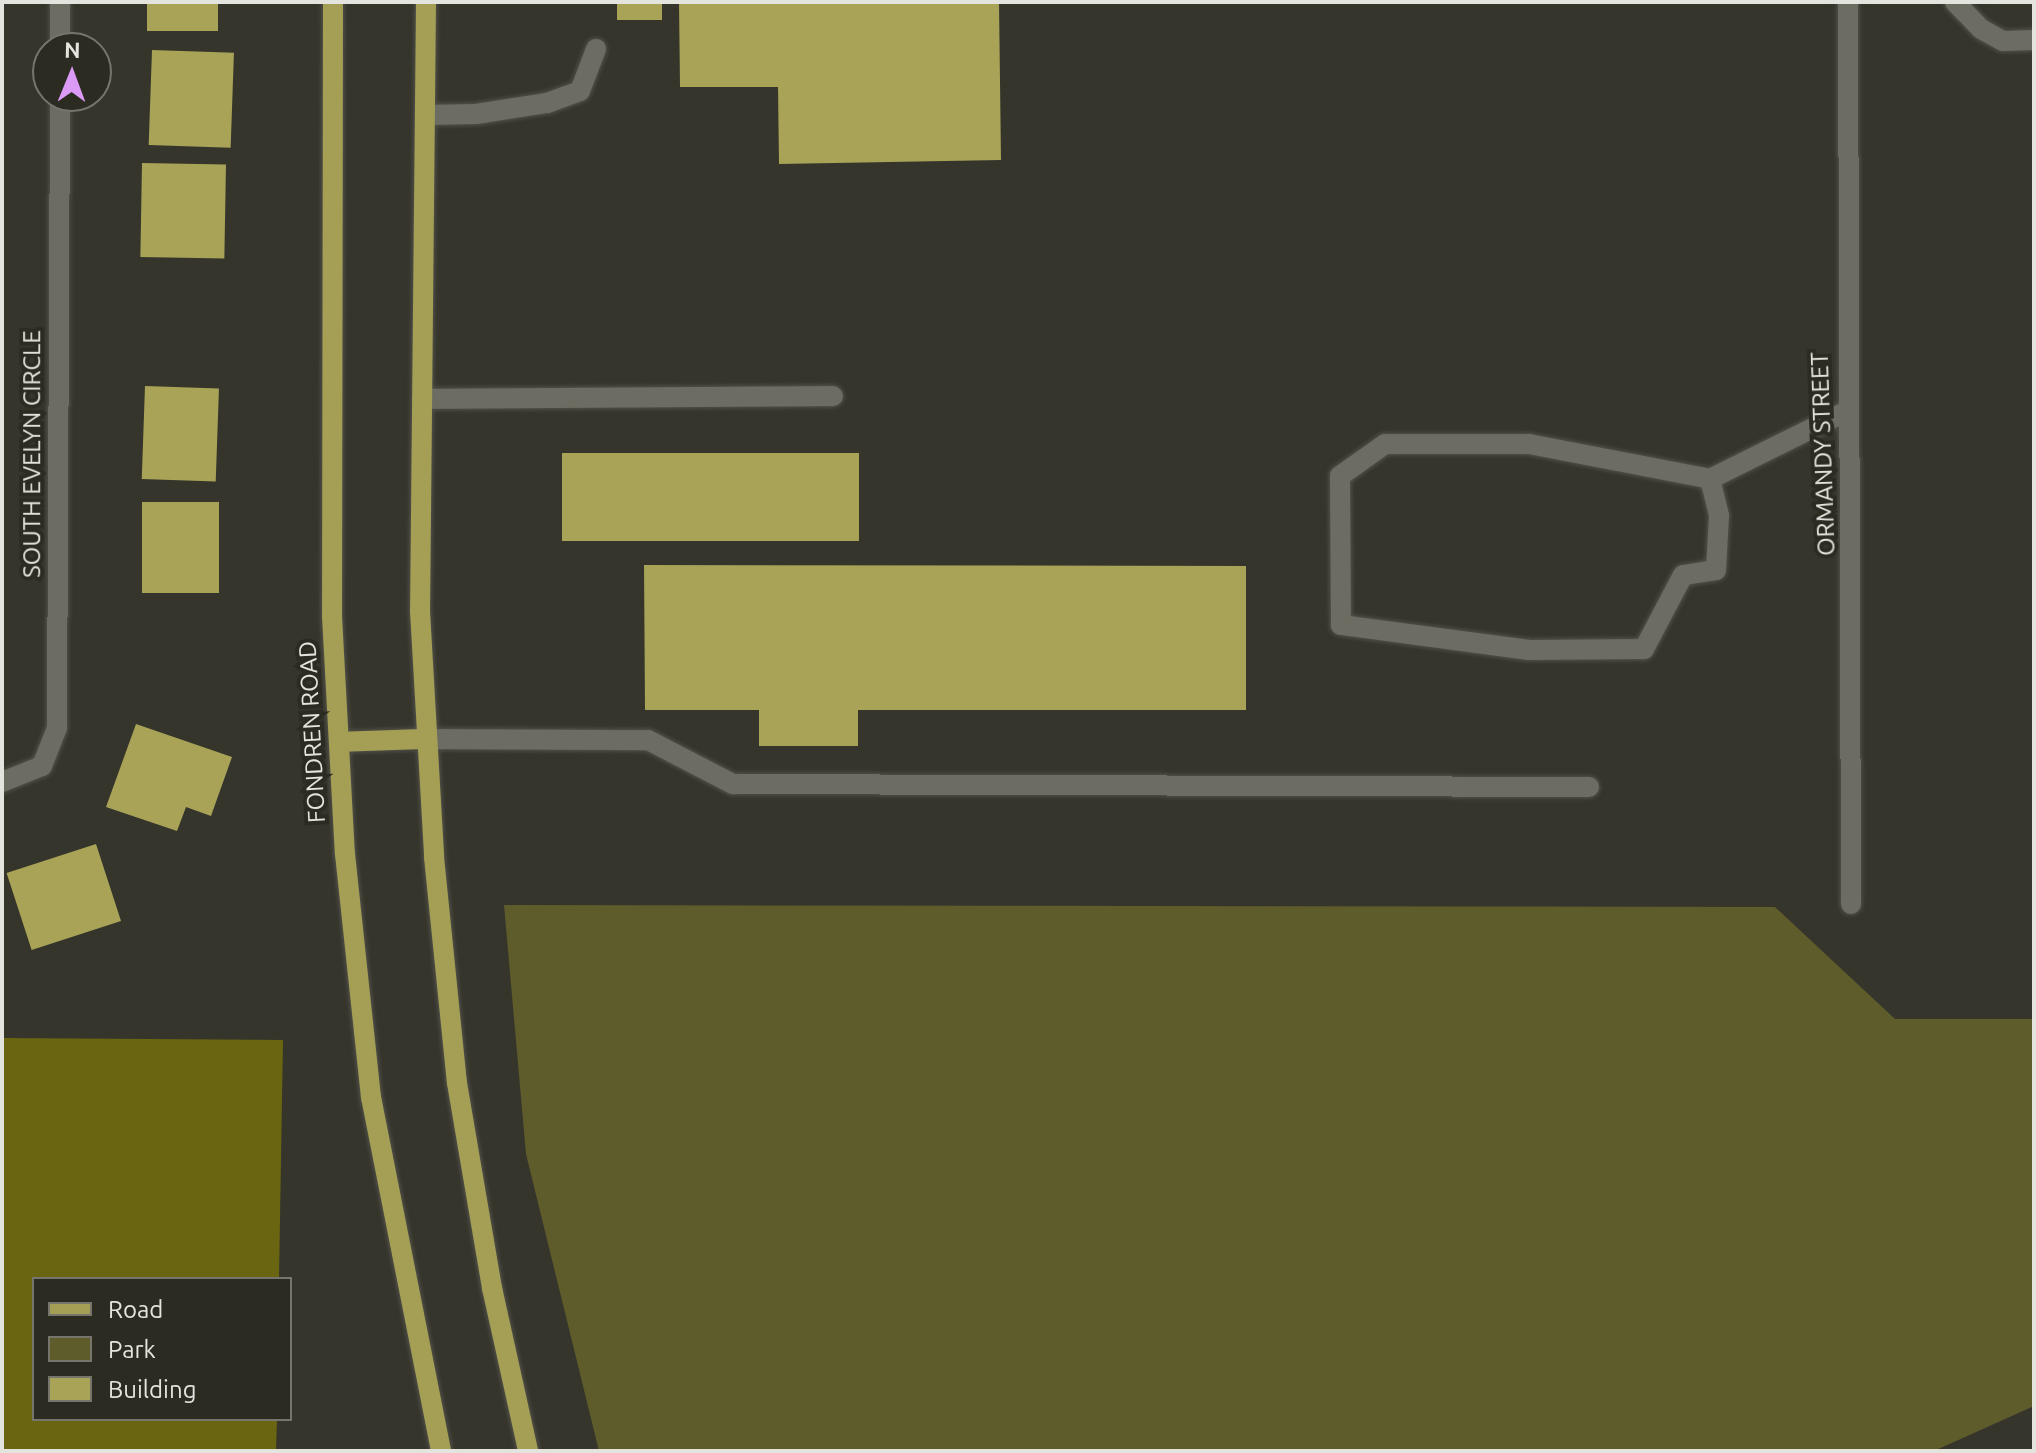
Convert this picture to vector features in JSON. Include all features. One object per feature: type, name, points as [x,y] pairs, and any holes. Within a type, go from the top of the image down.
[{"type":"main road","name":"FONDREN ROAD","points":[[333,2],[332,616],[345,854],[371,1097],[441,1451]]},
{"type":"main road","points":[[426,2],[420,611],[427,739],[457,1083],[492,1288],[528,1451]]},
{"type":"main road","points":[[339,742],[427,739]]},
{"type":"street","points":[[60,2],[60,32]]},
{"type":"street","name":"ORMANDY STREET","points":[[1848,2],[1845,412],[1853,519],[1851,904]]},
{"type":"street","points":[[1955,2],[1981,29],[2003,41],[2034,40]]},
{"type":"street","points":[[425,115],[476,114],[547,103],[580,91],[596,49]]},
{"type":"street","name":"SOUTH EVELYN CIRCLE","points":[[2,782],[42,766],[57,728],[60,112]]},
{"type":"street","points":[[422,399],[833,396]]},
{"type":"street","points":[[1710,479],[1719,516],[1716,570],[1683,575],[1644,649],[1529,650],[1341,625],[1340,476],[1385,444],[1529,444],[1710,479],[1845,412]]},
{"type":"street","points":[[427,739],[648,740],[733,784],[1589,787]]},
{"type":"green space","points":[[504,905],[1775,907],[1895,1019],[2034,1019],[2034,1406],[1934,1451],[599,1451],[526,1154]]},
{"type":"shaded area","points":[[2,1038],[283,1040],[279,1277],[32,1277],[32,1421],[277,1421],[276,1451],[2,1451]]},
{"type":"building","points":[[147,2],[218,2],[218,31],[147,31]]},
{"type":"building","points":[[617,2],[662,2],[662,20],[617,20]]},
{"type":"building","points":[[679,2],[999,2],[1001,160],[779,164],[778,87],[680,87]]},
{"type":"building","points":[[152,50],[234,53],[231,148],[149,145]]},
{"type":"building","points":[[142,163],[226,164],[224,258],[140,257]]},
{"type":"building","points":[[145,386],[219,389],[216,482],[142,479]]},
{"type":"building","points":[[562,453],[859,453],[859,541],[562,541]]},
{"type":"building","points":[[142,502],[219,502],[219,593],[142,593]]},
{"type":"building","points":[[644,565],[1246,566],[1246,710],[858,710],[858,746],[759,746],[759,710],[645,710]]},
{"type":"building","points":[[136,724],[232,757],[211,816],[186,807],[177,831],[106,807]]},
{"type":"building","points":[[96,844],[121,921],[32,950],[7,873]]}]
